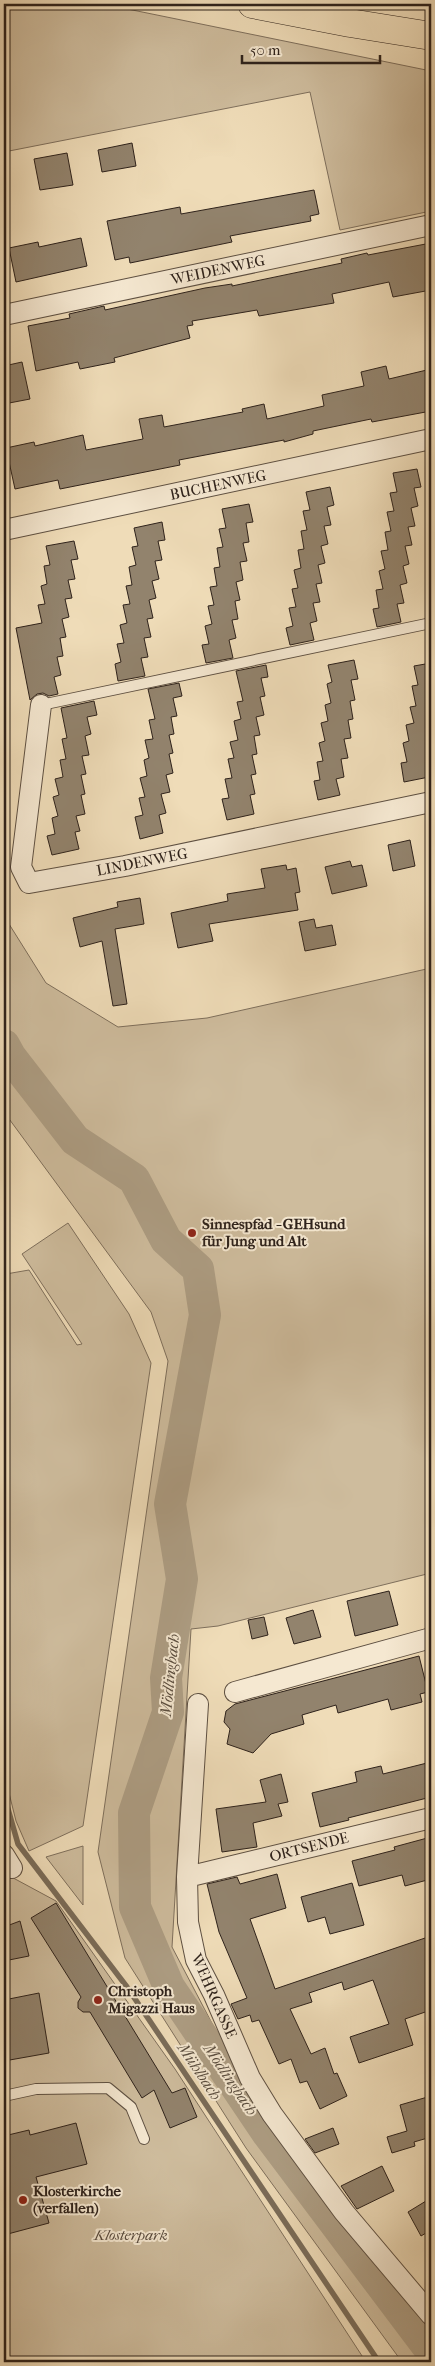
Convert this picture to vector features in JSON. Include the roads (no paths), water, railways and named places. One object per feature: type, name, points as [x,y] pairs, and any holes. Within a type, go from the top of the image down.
[{"type":"highway","points":[[252,4],[431,36]]},
{"type":"highway","points":[[348,4],[431,21]]},
{"type":"street","name":"WEIDENWEG","points":[[4,315],[431,225]]},
{"type":"street","name":"BUCHENWEG","points":[[4,530],[431,439]]},
{"type":"street","name":"LINDENWEG","points":[[42,705],[21,866],[29,883],[125,866],[431,802]]},
{"type":"street","points":[[236,1692],[431,1638]]},
{"type":"street","name":"WEHRGASSE","points":[[198,1704],[188,1877],[188,1922],[196,1960],[214,1995],[250,2078],[272,2114],[344,2212],[431,2315]]},
{"type":"street","name":"ORTSENDE","points":[[188,1877],[431,1818]]},
{"type":"lane","points":[[42,705],[431,623]]},
{"type":"lane","points":[[4,2096],[36,2089],[108,2088],[131,2107],[144,2138]]},
{"type":"waterway","name":"Mödlingbach","points":[[4,1045],[10,1056],[75,1140],[134,1179],[166,1240],[198,1269],[205,1315],[170,1504],[182,1579],[166,1678],[168,1712],[134,1813],[135,1907],[169,1987],[268,2134],[431,2351]]},
{"type":"waterway","name":"Mühlbach","points":[[4,1795],[18,1844],[127,1987],[379,2362]]},
{"type":"place","name":"Sinnespfad - GEHsund für Jung und Alt","points":[[192,1233]]},
{"type":"place","name":"Christoph Migazzi Haus","points":[[98,2000]]},
{"type":"place","name":"Klosterkirche (verfallen)","points":[[23,2200]]},
{"type":"park label","name":"Klosterpark","points":[[131,2235]]}]
